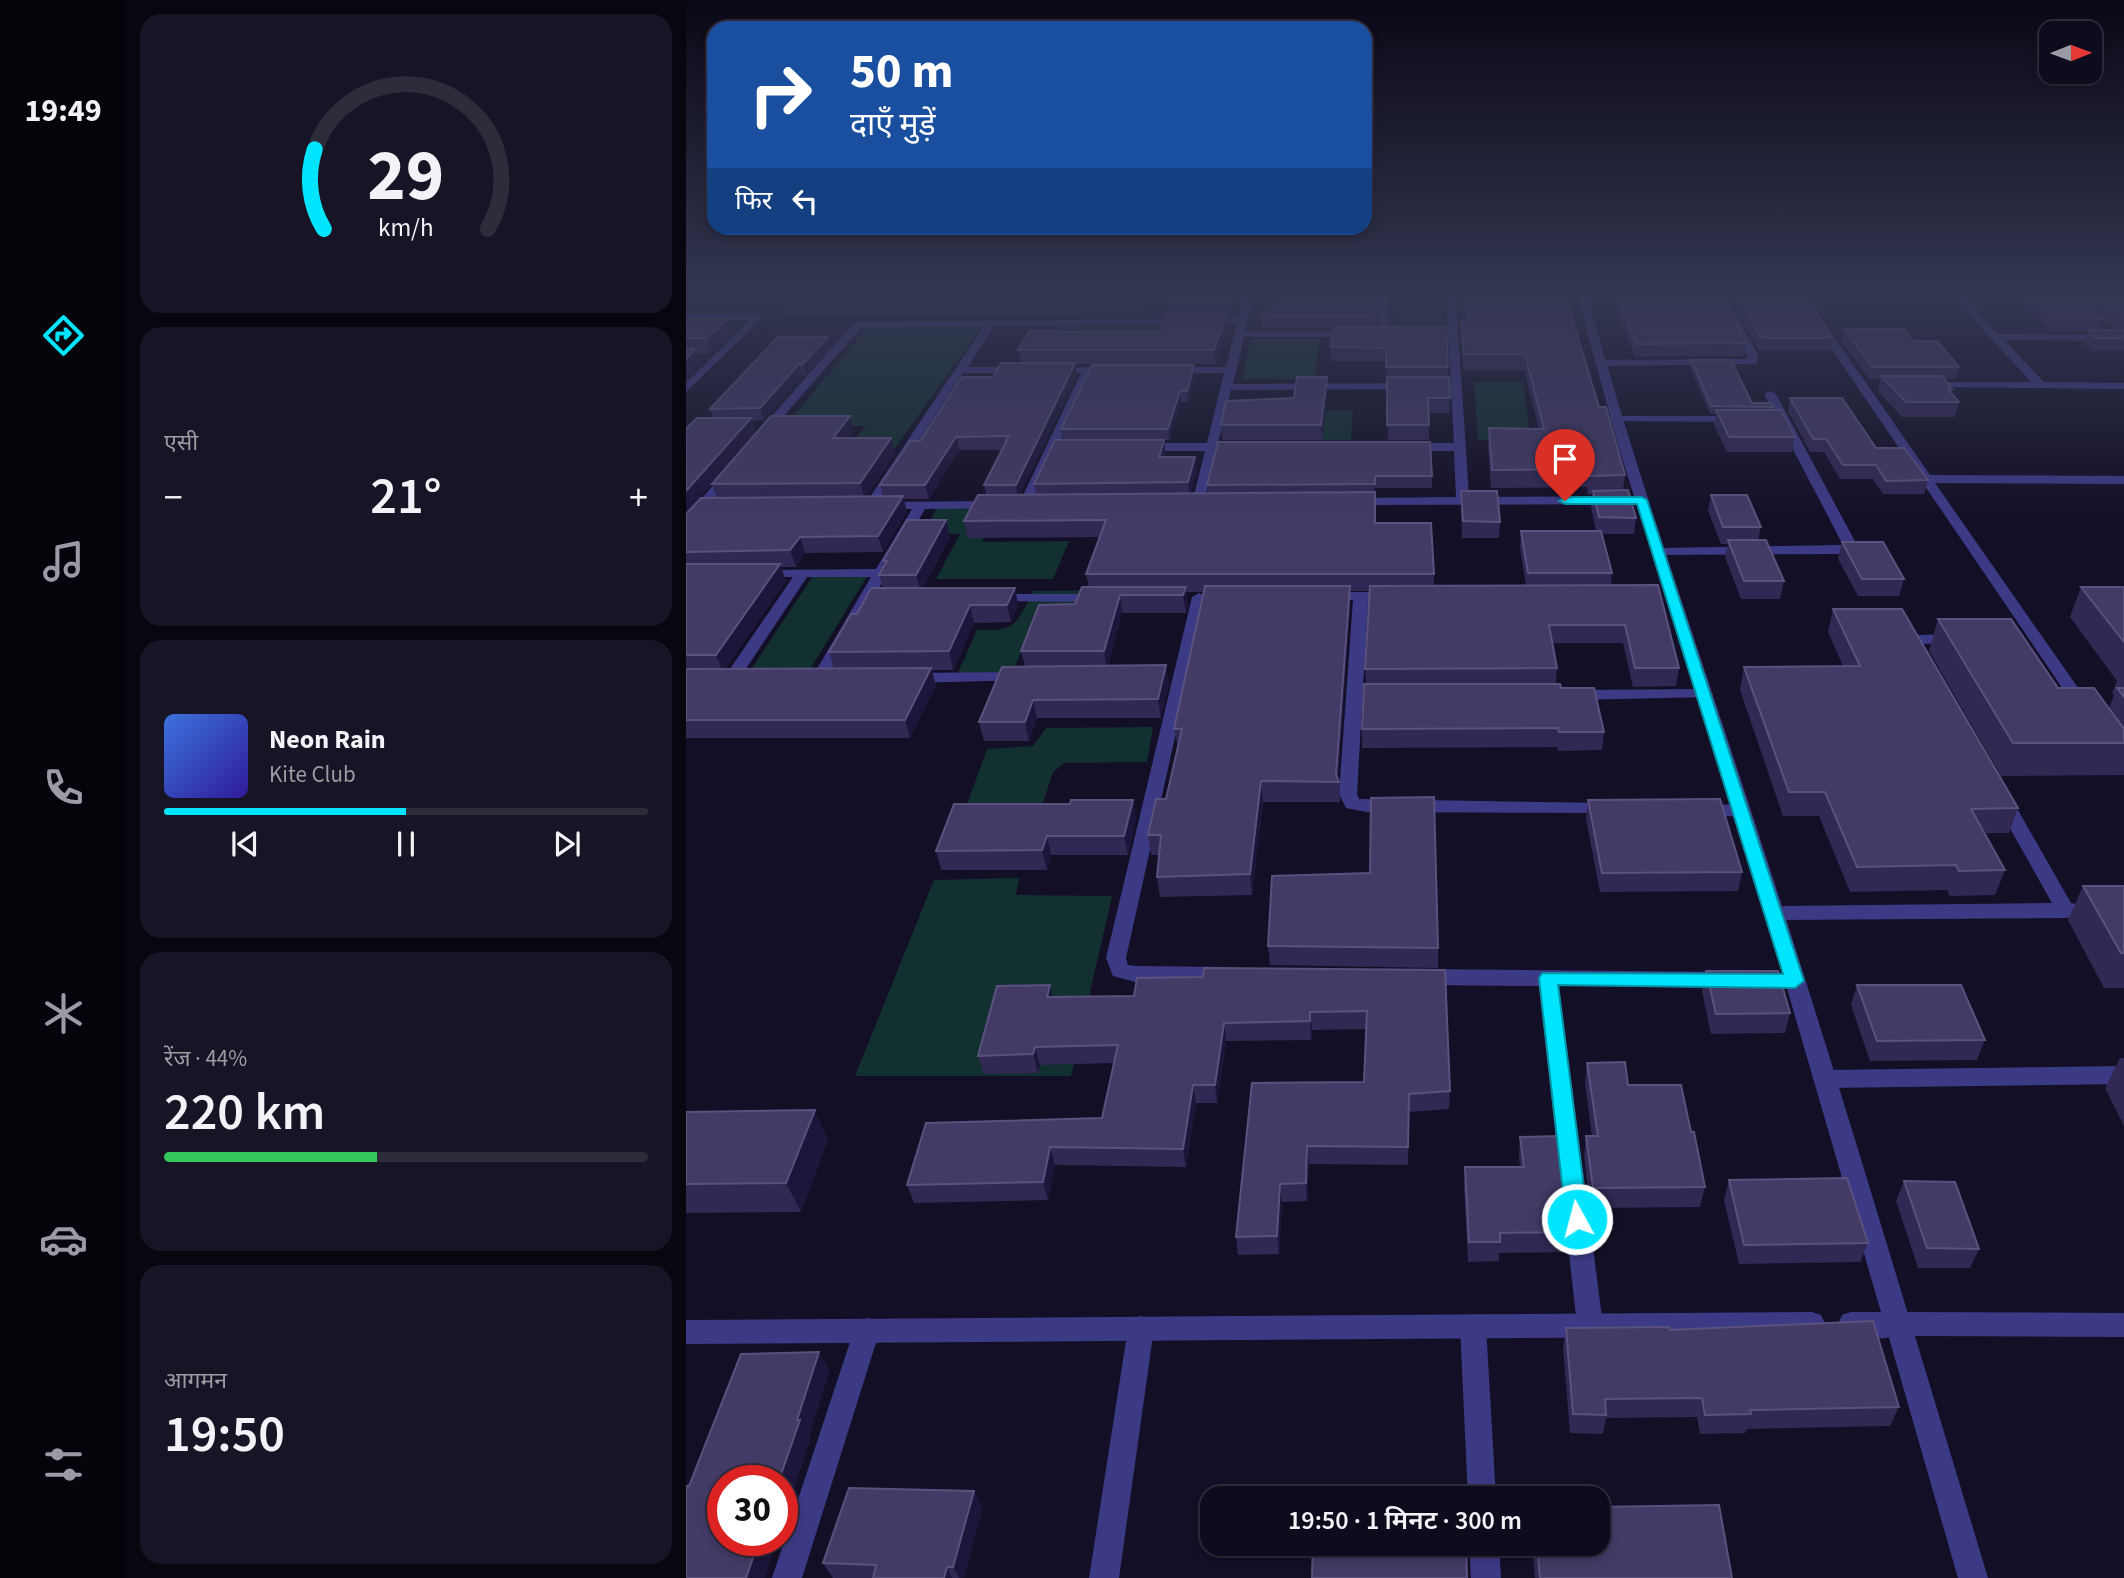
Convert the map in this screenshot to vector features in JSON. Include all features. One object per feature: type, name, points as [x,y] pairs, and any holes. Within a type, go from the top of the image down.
[{"type":"street","points":[[686,389],[704,372]]},
{"type":"street","points":[[752,446],[817,372]]},
{"type":"street","points":[[959,372],[863,506],[1031,504],[1051,447],[1087,372]]},
{"type":"street","points":[[1198,503],[1231,372]]},
{"type":"street","points":[[1456,372],[1463,502]]},
{"type":"street","points":[[1601,372],[1614,419],[1659,552],[1664,596],[1705,694],[1826,1079],[1973,1578]]},
{"type":"street","points":[[1857,372],[2029,639],[2095,723]]},
{"type":"street","points":[[2027,372],[2041,386]]},
{"type":"street","points":[[1916,385],[2124,386]]},
{"type":"street","points":[[1227,387],[1457,386]]},
{"type":"street","points":[[1659,552],[1838,550],[1851,547],[1777,420],[1770,394]]},
{"type":"street","points":[[1614,419],[1757,419]]},
{"type":"street","points":[[755,426],[769,426]]},
{"type":"street","points":[[1051,447],[1064,447]]},
{"type":"street","points":[[1131,447],[1253,447]]},
{"type":"street","points":[[1391,447],[1460,447]]},
{"type":"street","points":[[686,525],[708,507],[735,467]]},
{"type":"street","points":[[1924,479],[2124,480]]},
{"type":"street","points":[[1343,502],[1642,500]]},
{"type":"street","points":[[794,679],[826,678],[872,599],[880,573],[921,505]]},
{"type":"street","points":[[738,573],[880,573]]},
{"type":"street","points":[[756,679],[725,679],[803,573]]},
{"type":"street","points":[[1309,596],[1415,596]]},
{"type":"street","points":[[1361,596],[1360,695],[1348,794],[1352,804],[1631,810]]},
{"type":"street","points":[[976,598],[1116,597]]},
{"type":"street","points":[[1199,597],[1172,676],[1116,958],[1120,971],[1135,974],[1243,975]]},
{"type":"street","points":[[1929,669],[1915,645],[1918,640],[1968,639]]},
{"type":"street","points":[[888,678],[1041,677]]},
{"type":"street","points":[[1556,695],[1705,694]]},
{"type":"street","points":[[1990,778],[2066,911]]},
{"type":"street","points":[[1686,810],[1742,811]]},
{"type":"street","points":[[1773,913],[2089,910]]},
{"type":"street","points":[[1405,977],[1740,980]]},
{"type":"street","points":[[1548,978],[1590,1325]]},
{"type":"street","points":[[1768,981],[1795,981]]},
{"type":"street","points":[[1826,1079],[2124,1075]]},
{"type":"street","points":[[686,1332],[1590,1325],[2124,1325]]},
{"type":"street","points":[[1473,1326],[1481,1486]]},
{"type":"street","points":[[1104,1578],[1141,1328]]},
{"type":"street","points":[[787,1578],[867,1330]]},
{"type":"street","points":[[1485,1556],[1486,1578]]},
{"type":"green space","points":[[831,372],[950,372],[895,448],[847,450],[865,426],[784,427]]},
{"type":"green space","points":[[1244,372],[1316,372],[1315,379],[1242,379]]},
{"type":"green space","points":[[1474,382],[1523,382],[1531,441],[1478,440]]},
{"type":"green space","points":[[1275,411],[1353,411],[1351,440],[1269,440]]},
{"type":"green space","points":[[939,503],[1000,503],[982,542],[1069,541],[1053,579],[936,579],[960,534],[924,533]]},
{"type":"green space","points":[[817,570],[871,570],[811,668],[752,668]]},
{"type":"green space","points":[[1116,590],[1108,617],[1034,618],[1013,672],[958,673],[977,630],[1000,629],[1013,624],[1023,612],[1033,591]]},
{"type":"green space","points":[[1153,727],[1147,762],[1065,763],[1053,772],[1039,814],[963,815],[987,749],[1033,746],[1046,728]]},
{"type":"green space","points":[[1019,878],[1016,895],[1112,896],[1071,1076],[855,1076],[934,880]]},
{"type":"building","points":[[745,372],[792,372],[760,408],[710,409]]},
{"type":"building","points":[[996,372],[1071,372],[1016,485],[984,485],[1009,436],[956,437],[925,485],[880,485],[910,441],[920,441],[962,377],[993,377]]},
{"type":"building","points":[[1089,372],[1192,372],[1187,391],[1180,391],[1168,429],[1061,429]]},
{"type":"building","points":[[1529,372],[1588,372],[1599,407],[1606,407],[1625,475],[1590,476],[1588,469],[1492,470],[1489,428],[1544,429]]},
{"type":"building","points":[[1696,372],[1737,372],[1752,403],[1771,403],[1773,407],[1711,406]]},
{"type":"building","points":[[1881,376],[1942,376],[1959,402],[1906,402]]},
{"type":"building","points":[[1297,377],[1327,377],[1321,425],[1221,425],[1226,401],[1294,398]]},
{"type":"building","points":[[1387,377],[1449,377],[1450,398],[1428,398],[1429,425],[1387,425]]},
{"type":"building","points":[[1790,398],[1842,398],[1876,448],[1904,448],[1928,480],[1886,481],[1876,465],[1843,465],[1826,439],[1813,439]]},
{"type":"building","points":[[1716,410],[1781,410],[1795,437],[1729,437]]},
{"type":"building","points":[[771,416],[850,416],[833,438],[891,438],[860,483],[712,484]]},
{"type":"building","points":[[697,418],[751,418],[686,491],[686,429]]},
{"type":"building","points":[[1055,440],[1164,440],[1159,457],[1195,457],[1188,482],[1034,484]]},
{"type":"building","points":[[1218,442],[1430,442],[1432,476],[1375,476],[1375,484],[1207,485]]},
{"type":"building","points":[[1628,490],[1636,518],[1599,517],[1593,491]]},
{"type":"building","points":[[1461,491],[1497,491],[1500,522],[1463,521]]},
{"type":"building","points":[[1375,492],[1375,523],[1431,523],[1434,574],[1086,574],[1106,520],[964,521],[978,495]]},
{"type":"building","points":[[1711,495],[1747,495],[1761,527],[1723,527]]},
{"type":"building","points":[[903,496],[878,536],[800,537],[790,550],[686,552],[686,514],[701,498]]},
{"type":"building","points":[[907,520],[946,520],[916,575],[879,575],[887,561],[883,561]]},
{"type":"building","points":[[1521,531],[1601,531],[1612,573],[1528,573]]},
{"type":"building","points":[[1728,540],[1766,540],[1784,581],[1744,581]]},
{"type":"building","points":[[1842,542],[1883,542],[1904,579],[1862,579]]},
{"type":"building","points":[[686,564],[780,564],[716,655],[686,655]]},
{"type":"building","points":[[1658,585],[1679,668],[1635,668],[1625,625],[1549,625],[1557,668],[1365,669],[1370,586]]},
{"type":"building","points":[[1205,586],[1350,586],[1336,774],[1339,782],[1261,781],[1250,874],[1157,877],[1161,835],[1148,835],[1156,799],[1166,799],[1182,729],[1174,729]]},
{"type":"building","points":[[1082,587],[1186,587],[1183,595],[1120,595],[1104,651],[1021,651],[1039,605],[1075,604]]},
{"type":"building","points":[[2081,587],[2124,587],[2124,642]]},
{"type":"building","points":[[871,588],[1015,588],[1007,605],[970,605],[949,651],[829,652],[851,614],[857,614]]},
{"type":"building","points":[[1833,609],[1902,609],[2018,808],[1971,809],[2005,870],[1959,871],[1956,865],[1857,867],[1825,792],[1789,792],[1744,667],[1860,666]]},
{"type":"building","points":[[1938,619],[2011,619],[2058,688],[2094,688],[2124,729],[2124,743],[2013,743]]},
{"type":"building","points":[[1166,665],[1158,699],[1033,700],[1025,722],[979,722],[1002,667]]},
{"type":"building","points":[[931,668],[905,720],[686,720],[686,669]]},
{"type":"building","points":[[1364,684],[1560,684],[1561,688],[1594,688],[1604,732],[1559,732],[1558,728],[1362,729]]},
{"type":"building","points":[[2117,688],[2124,688],[2124,697]]},
{"type":"building","points":[[1434,797],[1438,948],[1268,946],[1272,876],[1370,873],[1371,798]]},
{"type":"building","points":[[1720,799],[1742,872],[1602,873],[1588,800]]},
{"type":"building","points":[[1071,800],[1133,800],[1124,836],[1047,836],[1042,850],[936,851],[954,804],[1070,804]]},
{"type":"building","points":[[2083,886],[2124,886],[2124,953],[2121,953]]},
{"type":"building","points":[[1204,968],[1445,970],[1450,1091],[1409,1094],[1408,1147],[1307,1146],[1306,1183],[1280,1184],[1277,1236],[1236,1237],[1252,1083],[1364,1082],[1367,1011],[1310,1012],[1310,1021],[1224,1023],[1215,1085],[1193,1085],[1183,1149],[1050,1147],[1043,1182],[907,1185],[926,1123],[1102,1118],[1118,1045],[1035,1047],[1033,1054],[978,1056],[997,986],[1050,985],[1047,997],[1134,996],[1137,978],[1203,977]]},
{"type":"building","points":[[1706,971],[1778,971],[1790,1013],[1716,1014]]},
{"type":"building","points":[[1857,985],[1961,985],[1985,1040],[1877,1041]]},
{"type":"building","points":[[1625,1062],[1628,1085],[1681,1085],[1705,1187],[1593,1188],[1586,1136],[1598,1136],[1587,1063]]},
{"type":"building","points":[[815,1110],[786,1183],[686,1184],[686,1112]]},
{"type":"building","points":[[1558,1136],[1569,1232],[1500,1233],[1500,1242],[1469,1242],[1465,1167],[1524,1167],[1520,1137]]},
{"type":"building","points":[[1847,1178],[1868,1243],[1744,1245],[1729,1180]]},
{"type":"building","points":[[1904,1181],[1955,1182],[1979,1249],[1927,1248]]},
{"type":"building","points":[[1873,1321],[1899,1407],[1750,1410],[1751,1414],[1705,1415],[1702,1398],[1605,1399],[1606,1415],[1573,1414],[1566,1328],[1669,1327],[1670,1330]]},
{"type":"building","points":[[819,1352],[784,1465],[707,1465],[707,1556],[754,1556],[746,1578],[686,1578],[686,1486],[689,1486],[741,1354]]},
{"type":"building","points":[[849,1488],[974,1491],[953,1567],[947,1567],[944,1578],[873,1578],[876,1565],[823,1563]]},
{"type":"building","points":[[1719,1505],[1732,1578],[1540,1578],[1538,1556],[1610,1556],[1610,1507]]},
{"type":"building","points":[[1313,1556],[1466,1556],[1467,1578],[1312,1578]]},
{"type":"route","points":[[1565,501],[1642,500],[1795,981],[1548,978],[1577,1219]]}]
